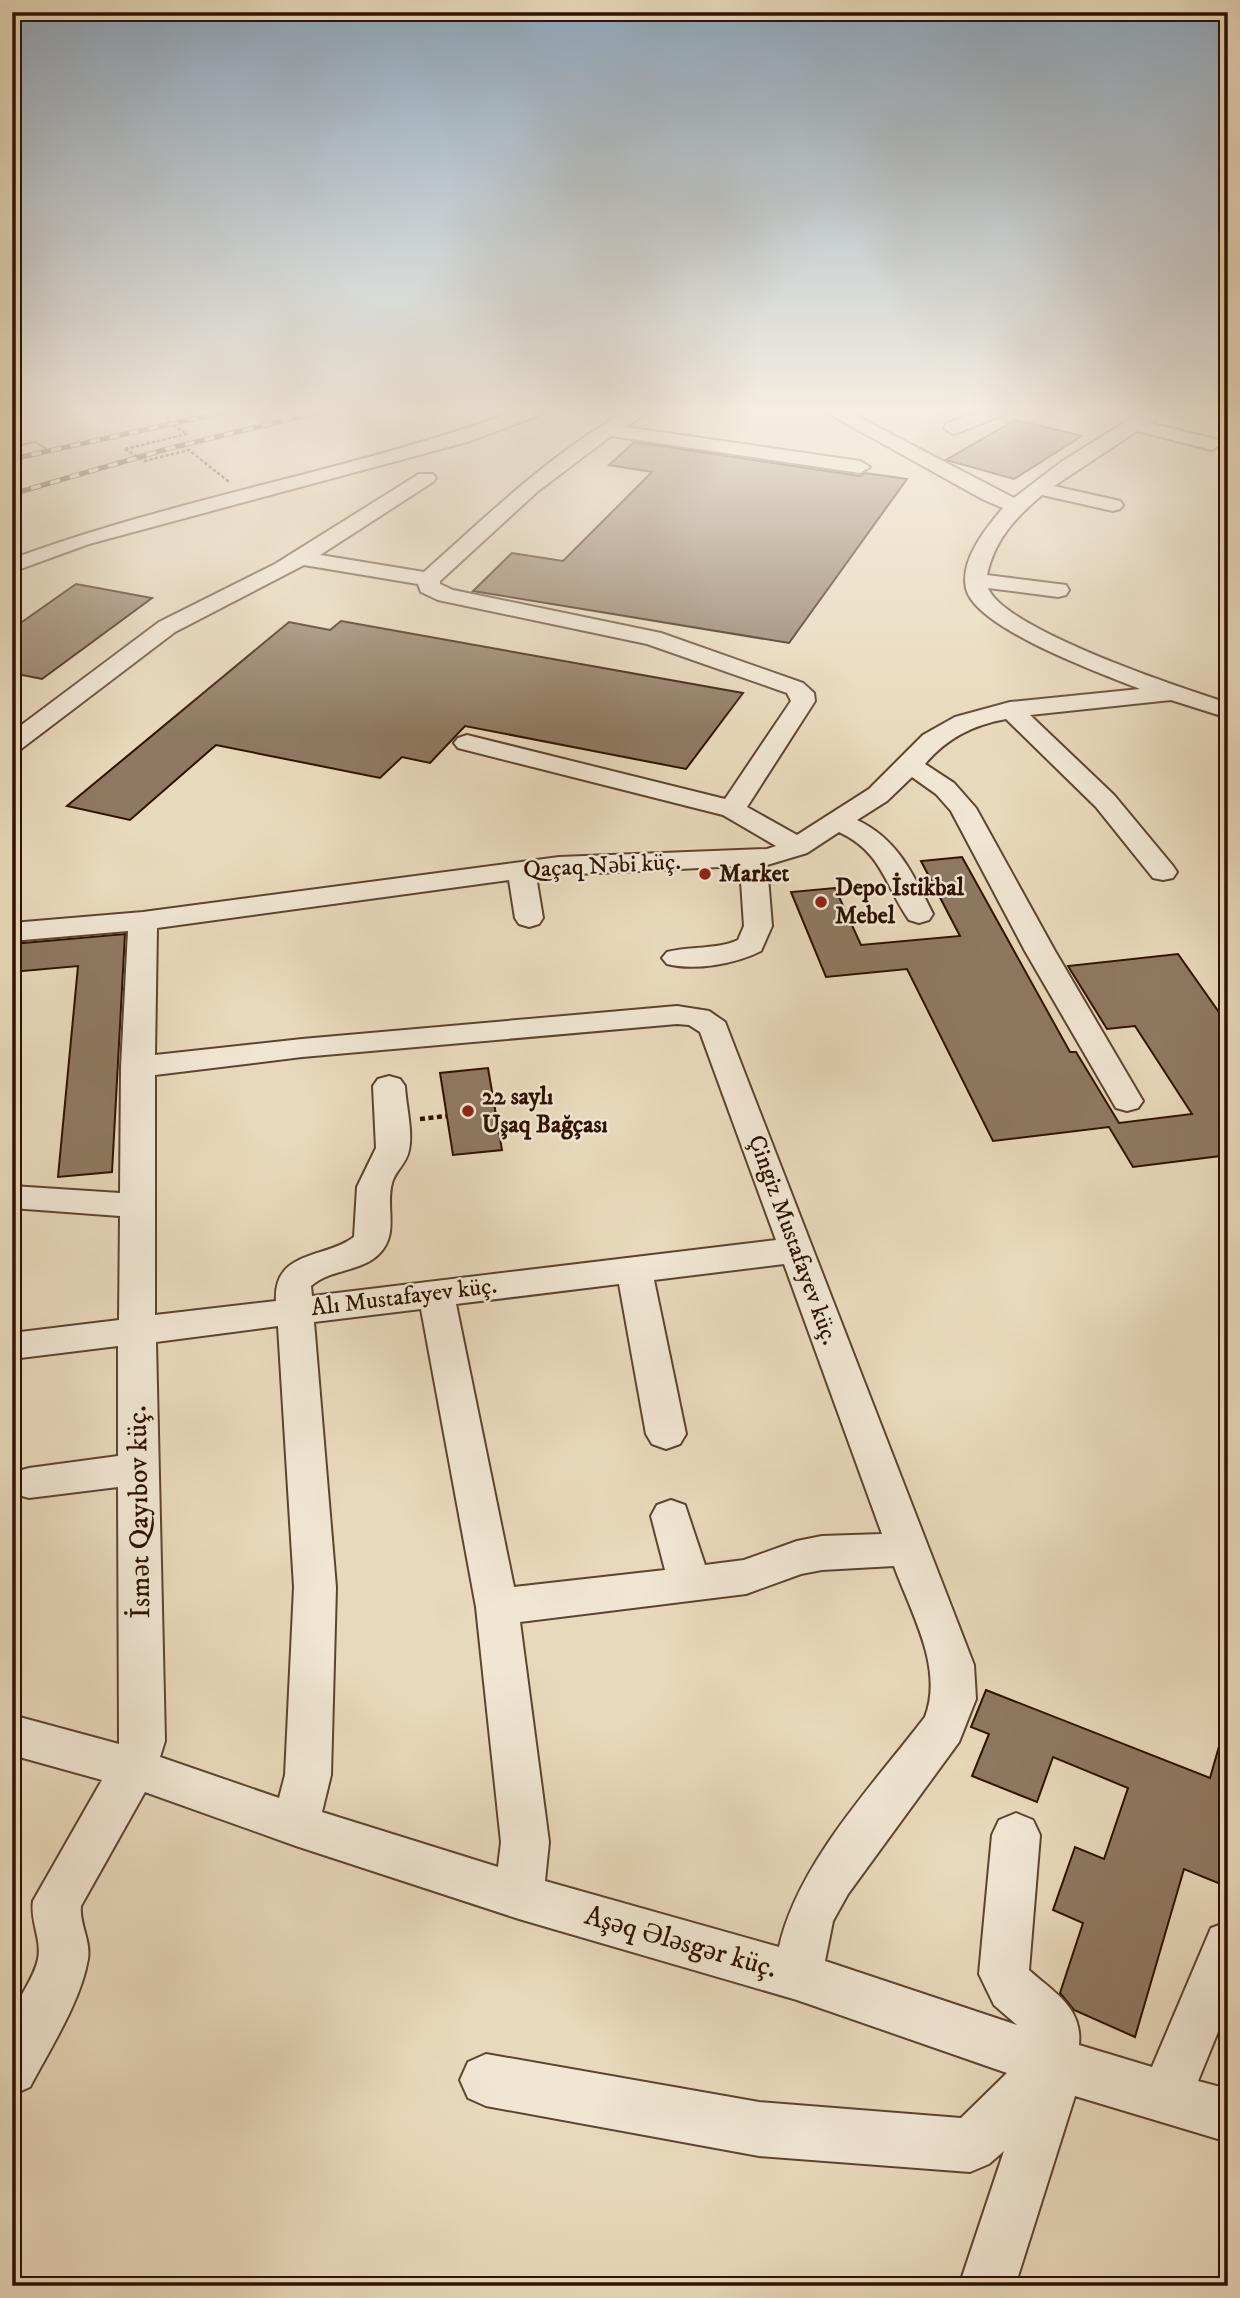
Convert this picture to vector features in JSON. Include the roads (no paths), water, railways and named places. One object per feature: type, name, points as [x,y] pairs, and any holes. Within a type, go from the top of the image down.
[{"type":"street","points":[[12,566],[82,540],[163,518]]},
{"type":"street","points":[[12,744],[167,627],[301,558],[363,518]]},
{"type":"street","points":[[497,518],[429,579],[429,587],[446,595],[653,638],[695,651],[802,693],[803,701],[732,809]]},
{"type":"street","points":[[1008,518],[981,556],[975,580],[983,601],[1018,625],[1173,693]]},
{"type":"street","points":[[301,558],[429,579]]},
{"type":"street","points":[[975,580],[1058,590]]},
{"type":"street","name":"Qaçaq Nəbi küç.","points":[[12,932],[143,921],[594,862],[771,857],[797,847],[878,795],[932,740],[946,731],[986,715],[1010,709],[1173,693],[1226,707]]},
{"type":"street","points":[[1010,709],[1105,801],[1163,872]]},
{"type":"street","points":[[467,743],[732,809],[797,847]]},
{"type":"street","points":[[909,766],[934,778],[963,808],[1040,951],[1126,1101]]},
{"type":"street","points":[[836,820],[875,840],[887,852],[919,914]]},
{"type":"street","points":[[677,958],[734,953],[751,945],[758,926],[753,859]]},
{"type":"street","points":[[521,870],[529,918]]},
{"type":"street","name":"İsmət Qayıbov küç.","points":[[12,2069],[59,1975],[64,1949],[54,1918],[57,1901],[134,1768],[142,1741],[137,1067],[143,921]]},
{"type":"street","name":"Çingiz Mustafayev küç.","points":[[137,1067],[427,1036],[693,1015],[707,1021],[715,1029],[952,1665],[954,1699],[943,1728],[831,1878],[810,1917],[797,1976]]},
{"type":"street","points":[[296,1825],[308,1774],[315,1587],[293,1286],[296,1278],[306,1271],[364,1248],[371,1240],[374,1185],[393,1148],[389,1086]]},
{"type":"street","points":[[12,1197],[138,1206]]},
{"type":"street","name":"Alı Mustafayev küç.","points":[[12,1346],[796,1250]]},
{"type":"street","points":[[634,1269],[666,1434]]},
{"type":"street","points":[[436,1293],[496,1607],[525,1842],[519,1896]]},
{"type":"street","points":[[29,1483],[138,1469]]},
{"type":"street","points":[[671,1516],[690,1584]]},
{"type":"street","points":[[496,1607],[746,1577],[796,1558],[822,1553],[909,1549]]},
{"type":"street","name":"Aşəq Ələsgər küç.","points":[[12,1735],[134,1768],[296,1825],[519,1896],[797,1976],[1053,2063],[1228,2116]]},
{"type":"street","points":[[986,2286],[1053,2063],[1055,2041],[1052,2022],[1012,1988],[1004,1973],[1016,1835]]},
{"type":"street","points":[[1164,2097],[1228,1945]]},
{"type":"street","points":[[486,2080],[759,2129],[970,2145],[1003,2117],[1053,2063]]},
{"type":"place","name":"Market","points":[[705,874]]},
{"type":"place","name":"Depo İstikbal Mebel","points":[[821,902]]},
{"type":"place","name":"22 saylı Uşaq Bağçası","points":[[468,1111]]}]
